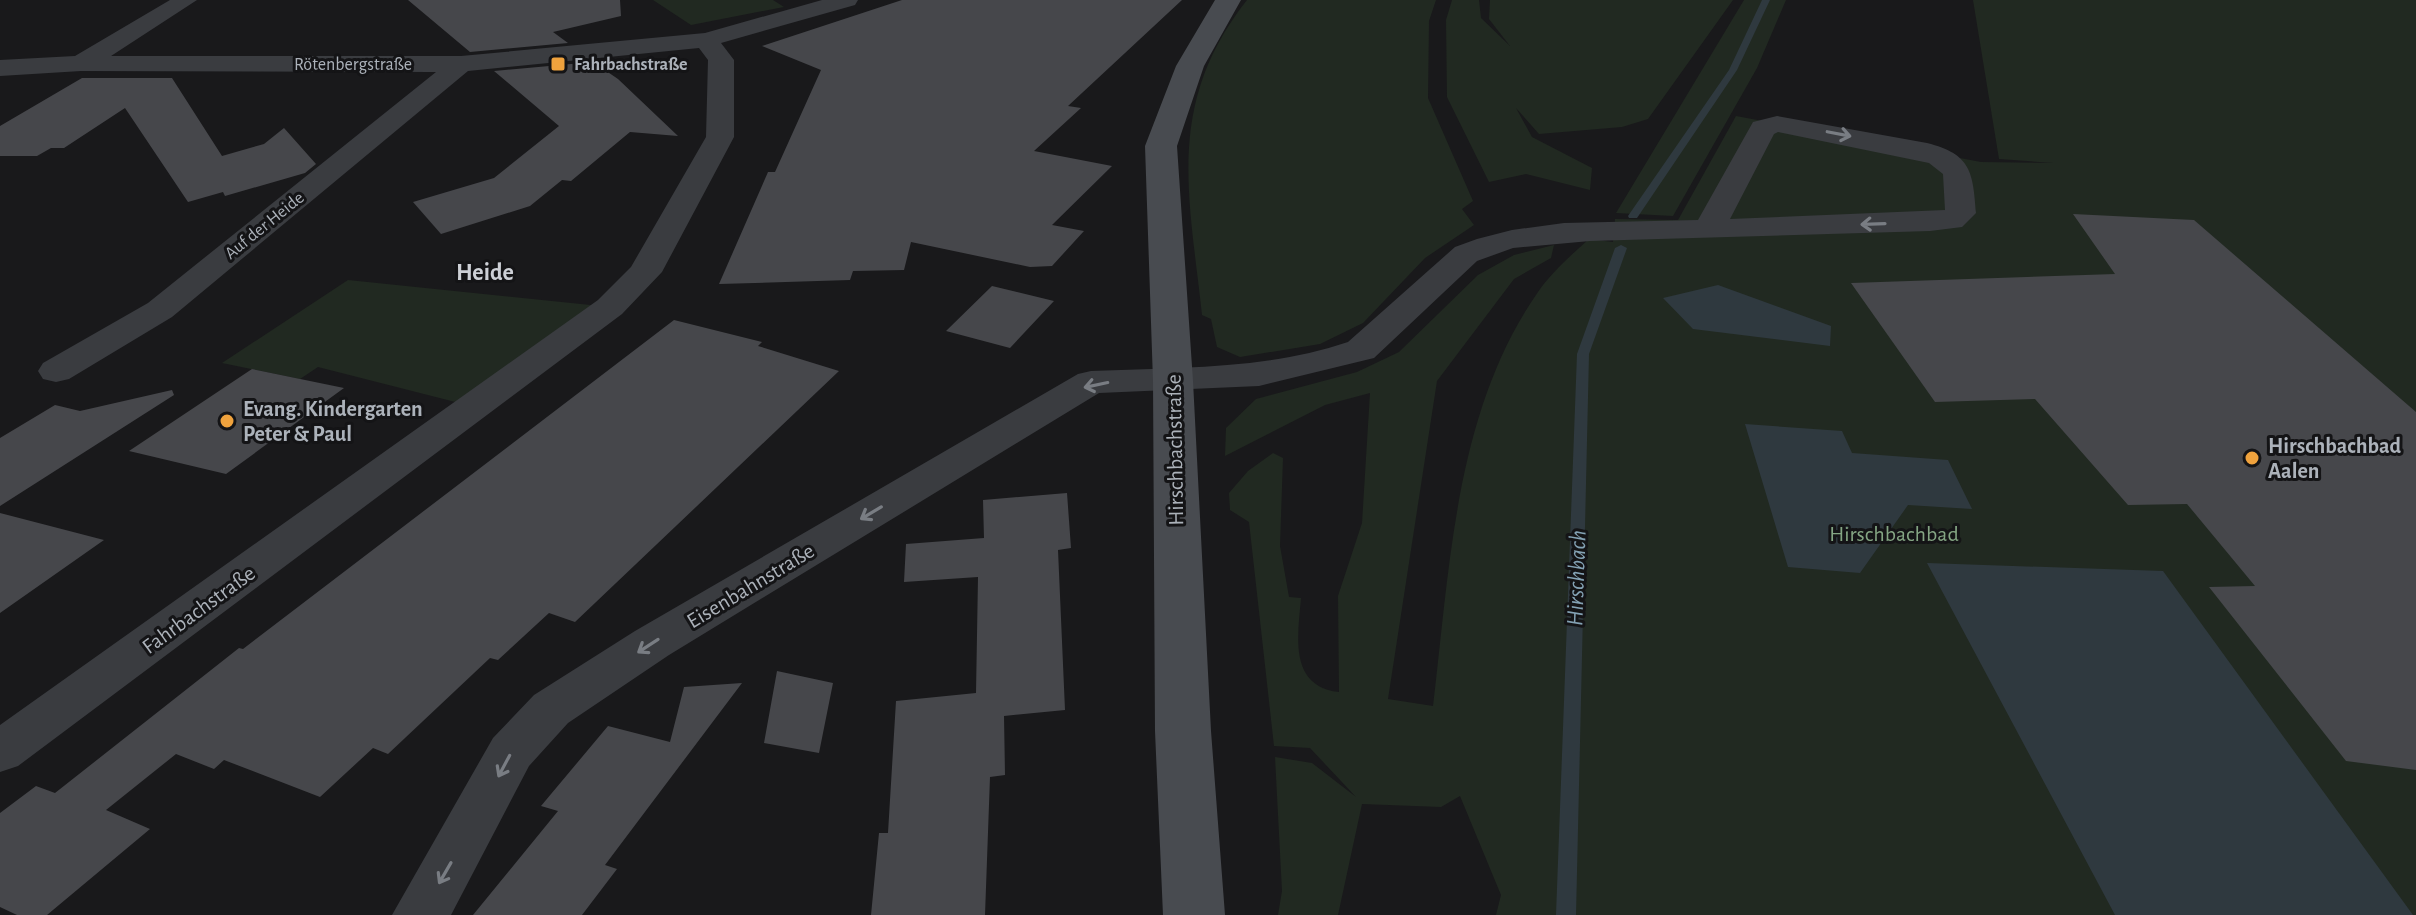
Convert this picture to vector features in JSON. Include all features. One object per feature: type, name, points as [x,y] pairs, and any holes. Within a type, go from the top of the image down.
[{"type":"street","points":[[81,63],[186,0]]},
{"type":"street","points":[[706,40],[847,0]]},
{"type":"street","name":"Hirschbachstraße","points":[[1194,915],[1183,731],[1173,381],[1161,146],[1190,66],[1228,0]]},
{"type":"street","name":"Rötenbergstraße","points":[[0,68],[81,63],[461,64],[706,40]]},
{"type":"street","name":"Fahrbachstraße","points":[[0,752],[610,307],[645,272],[720,137],[721,60],[706,40]]},
{"type":"street","name":"Auf der Heide","points":[[56,371],[160,310],[461,64]]},
{"type":"street","name":"Eisenbahnstraße","points":[[421,915],[511,752],[551,709],[652,643],[1091,382],[1173,381],[1259,375],[1361,350],[1466,254],[1485,245],[1579,233],[1709,229],[1930,222],[1951,220],[1961,213],[1957,170],[1950,161],[1927,152],[1777,124],[1763,128],[1709,229]]},
{"type":"green space","points":[[653,0],[773,0],[784,7],[691,25]]},
{"type":"green space","points":[[1247,0],[1436,0],[1429,21],[1428,98],[1473,201],[1462,209],[1474,225],[1425,258],[1363,323],[1320,344],[1240,357],[1217,347],[1211,319],[1202,315],[1192,229],[1189,151],[1193,113],[1204,76],[1221,38]]},
{"type":"green space","points":[[1452,0],[1479,0],[1481,18],[1510,46],[1489,19],[1490,0],[1733,0],[1648,119],[1622,127],[1539,134],[1516,108],[1532,137],[1592,168],[1590,190],[1526,174],[1489,182],[1447,97],[1446,20]]},
{"type":"green space","points":[[1744,0],[1786,0],[1757,68],[1673,216],[1616,213]]},
{"type":"green space","name":"Hirschbachbad","points":[[1973,0],[2416,0],[2416,915],[1496,915],[1501,895],[1460,796],[1441,807],[1362,804],[1338,915],[1278,915],[1282,891],[1275,757],[1312,763],[1356,797],[1310,748],[1274,746],[1249,522],[1230,510],[1229,493],[1248,471],[1273,453],[1283,458],[1280,546],[1289,597],[1301,598],[1298,627],[1300,657],[1311,680],[1323,688],[1339,692],[1338,596],[1362,523],[1370,393],[1325,405],[1225,456],[1226,428],[1256,399],[1357,372],[1399,352],[1478,275],[1514,255],[1554,245],[1551,258],[1514,279],[1437,381],[1388,699],[1433,706],[1452,545],[1473,438],[1489,387],[1510,338],[1543,285],[1589,239],[1613,242],[1615,219],[1678,220],[1736,116],[1981,162],[2054,163],[1999,159]]},
{"type":"green space","points":[[348,280],[610,307],[475,407],[318,367],[300,379],[222,363]]},
{"type":"shaded area","points":[[1718,285],[1831,326],[1830,346],[1693,329],[1663,298]]},
{"type":"shaded area","points":[[1745,424],[1842,431],[1852,453],[1948,460],[1972,509],[1908,505],[1860,573],[1788,567]]},
{"type":"shaded area","points":[[1927,563],[2163,571],[2413,915],[2115,915]]},
{"type":"building","points":[[408,0],[620,0],[621,16],[553,32],[568,43],[470,52]]},
{"type":"building","points":[[902,0],[1182,0],[1068,106],[1081,108],[1034,151],[1112,166],[1052,225],[1084,231],[1052,266],[1030,267],[911,242],[904,270],[853,271],[850,280],[719,284],[768,172],[775,172],[821,70],[762,46]]},
{"type":"building","points":[[593,62],[618,79],[678,136],[630,132],[571,181],[562,180],[530,206],[441,234],[413,202],[494,178],[559,126],[494,71]]},
{"type":"building","points":[[82,78],[172,78],[222,156],[264,144],[284,128],[316,164],[305,173],[225,196],[223,192],[188,202],[125,108],[64,148],[51,148],[37,156],[0,156],[0,126]]},
{"type":"building","name":"Hirschbachbad Aalen","points":[[2073,214],[2194,220],[2416,412],[2416,770],[2346,761],[2209,587],[2255,586],[2187,504],[2128,505],[2035,399],[1935,402],[1851,283],[2115,274]]},
{"type":"building","points":[[992,286],[1054,301],[1010,348],[946,331]]},
{"type":"building","points":[[674,320],[762,342],[758,346],[839,371],[575,622],[549,613],[498,660],[490,658],[388,754],[373,748],[320,797],[224,760],[214,769],[176,754],[106,810],[150,829],[47,915],[17,915],[0,907],[0,813],[36,786],[55,793],[239,648],[243,649]]},
{"type":"building","name":"Evang. Kindergarten Peter & Paul","points":[[252,369],[344,388],[226,474],[129,451]]},
{"type":"building","points":[[172,390],[174,395],[0,506],[0,438],[55,405],[80,411]]},
{"type":"building","points":[[1067,493],[1071,548],[1058,550],[1065,710],[1004,716],[1005,775],[990,777],[985,915],[871,915],[879,833],[888,833],[896,701],[976,693],[978,577],[904,582],[906,544],[984,538],[983,500]]},
{"type":"building","points":[[0,513],[104,540],[0,613]]},
{"type":"building","points":[[777,671],[833,683],[819,753],[764,743]]},
{"type":"building","points":[[742,683],[605,865],[617,869],[582,915],[473,915],[558,811],[541,806],[608,726],[670,742],[684,687]]},
{"type":"waterway","name":"Hirschbach","points":[[1633,216],[1733,70],[1766,0]]},
{"type":"waterway","name":"Hirschbach","points":[[1566,915],[1583,354],[1621,248]]},
{"type":"place","name":"Fahrbachstraße","points":[[558,64]]},
{"type":"place","name":"Evang. Kindergarten Peter & Paul","points":[[227,421]]},
{"type":"place","name":"Hirschbachbad Aalen","points":[[2252,458]]},
{"type":"district","name":"Heide","points":[[485,272]]}]
